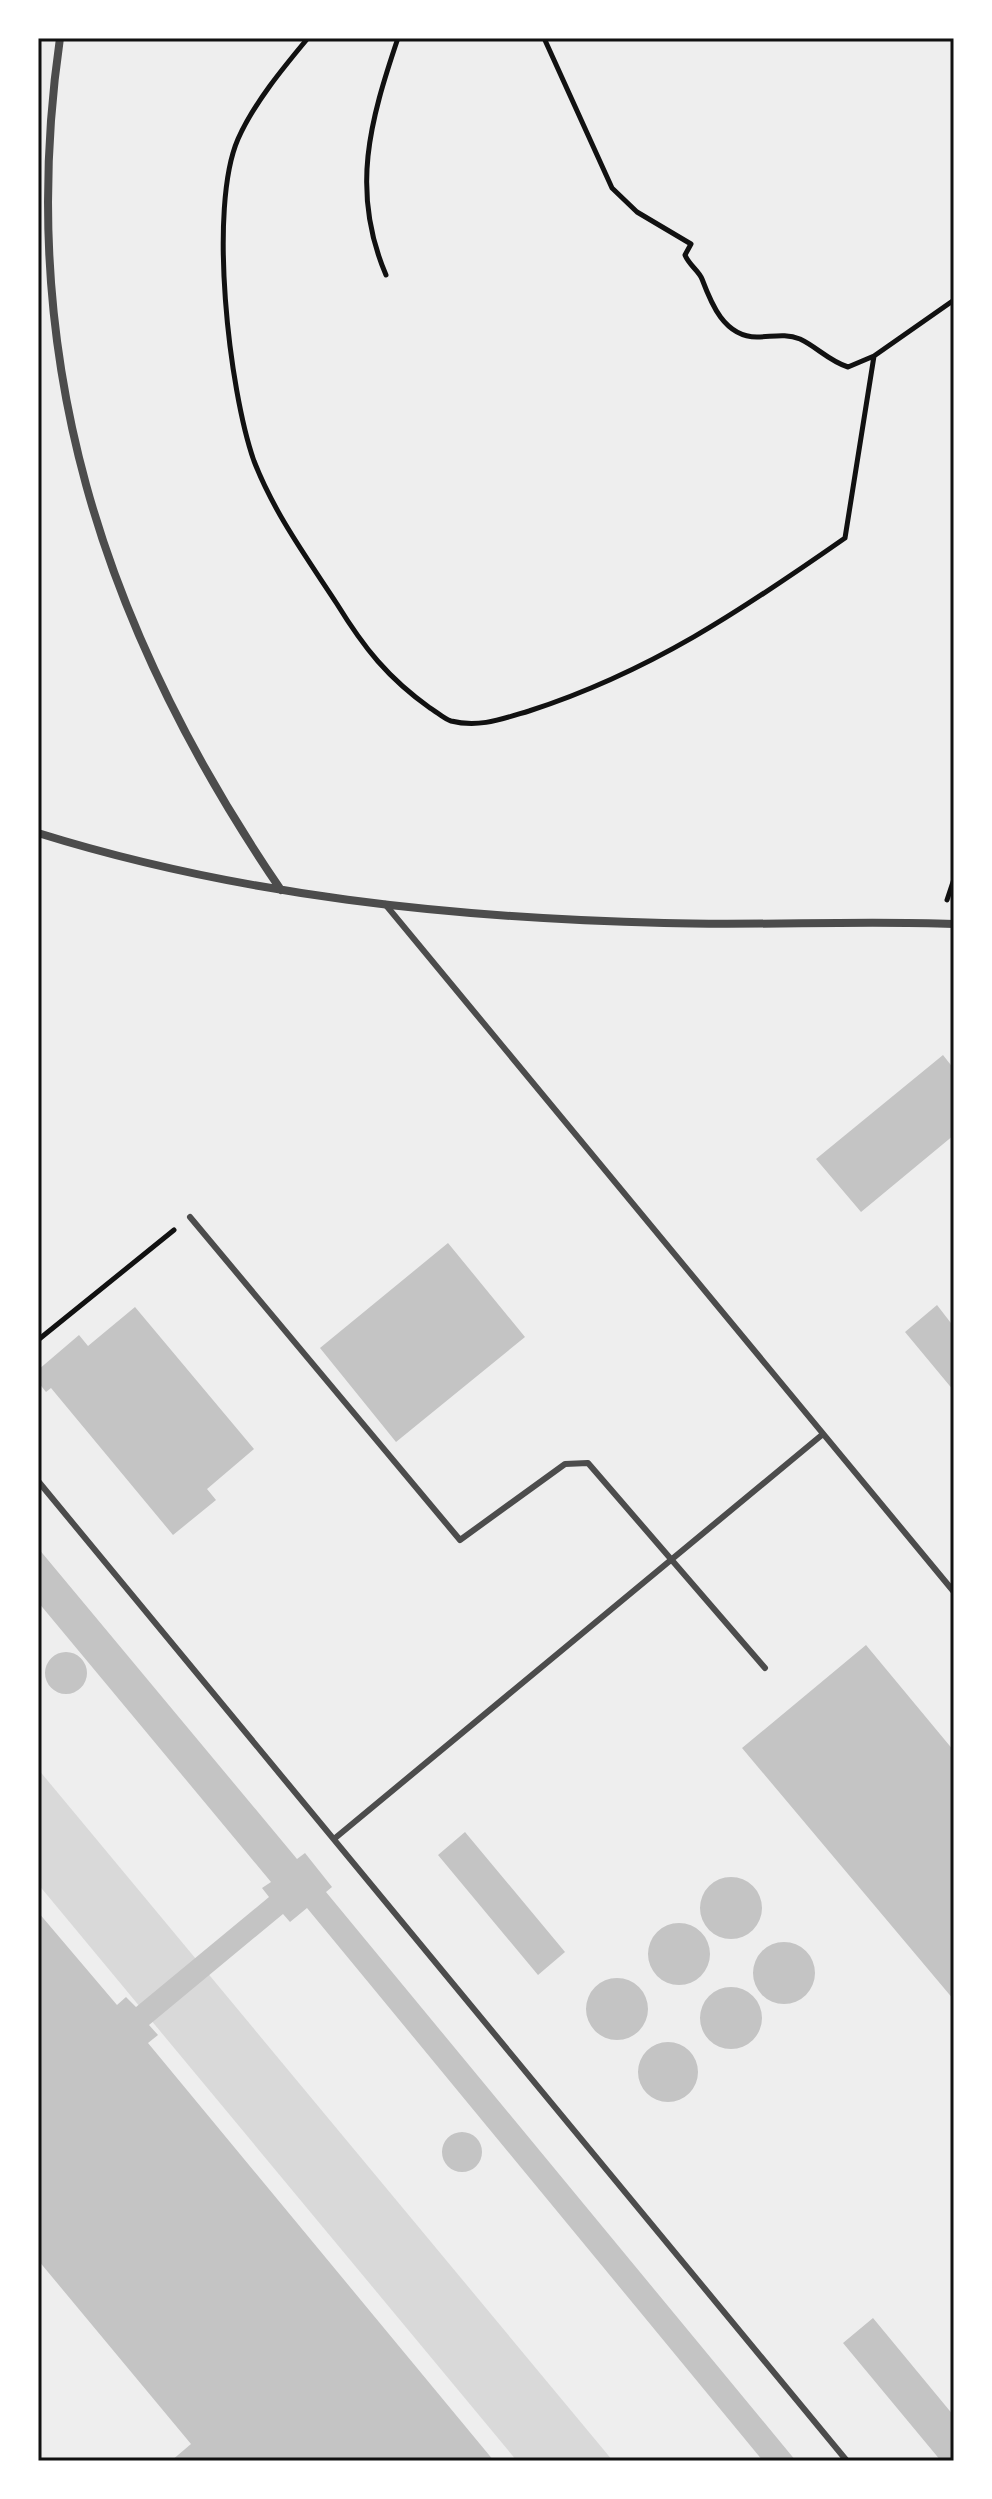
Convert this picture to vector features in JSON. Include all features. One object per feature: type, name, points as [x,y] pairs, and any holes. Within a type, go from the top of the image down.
[{"type":"street","points":[[60,38],[46,163],[48,272],[59,368],[79,462],[109,559],[148,657],[213,784],[281,890]]},
{"type":"street","points":[[38,833],[139,862],[281,890],[385,904],[665,924],[954,924]]},
{"type":"lane","points":[[385,904],[954,1592]]},
{"type":"lane","points":[[190,1217],[460,1540],[565,1464],[588,1463],[765,1668]]},
{"type":"lane","points":[[334,1839],[823,1434]]},
{"type":"lane","points":[[38,1481],[847,2461]]},
{"type":"path","points":[[308,38],[238,140],[227,183],[228,310],[243,415],[254,460],[274,503],[297,545],[366,652],[406,691],[449,721],[494,723],[610,683],[672,652],[740,612],[845,538],[874,356]]},
{"type":"path","points":[[386,275],[373,245],[365,203],[367,148],[379,95],[398,38]]},
{"type":"path","points":[[544,38],[612,188],[637,212],[691,244],[685,255],[690,268],[702,276],[710,306],[727,324],[754,338],[776,334],[800,339],[830,361],[848,367],[874,356],[954,300]]},
{"type":"path","points":[[38,1340],[190,1217]]},
{"type":"shaded area","points":[[38,38],[954,38],[954,2461],[38,2461]]},
{"type":"shaded area","points":[[38,1769],[613,2461],[517,2461],[38,1884]]},
{"type":"building","points":[[943,1055],[954,1069],[954,1135],[861,1212],[816,1159]]},
{"type":"building","points":[[448,1243],[525,1337],[396,1442],[320,1348]]},
{"type":"building","points":[[937,1305],[954,1327],[954,1391],[905,1332]]},
{"type":"building","points":[[135,1307],[254,1449],[207,1489],[216,1500],[173,1535],[51,1388],[46,1392],[38,1382],[38,1370],[79,1335],[88,1346]]},
{"type":"building","points":[[38,1548],[297,1859],[305,1853],[332,1887],[326,1892],[796,2461],[763,2461],[307,1908],[290,1922],[283,1914],[149,2025],[158,2035],[148,2043],[494,2461],[171,2461],[191,2444],[38,2260],[38,1912],[117,2005],[126,1997],[136,2007],[269,1897],[262,1888],[271,1882],[38,1602]]},
{"type":"building","points":[[866,1645],[954,1751],[954,2000],[742,1748]]},
{"type":"building","points":[[66,1652],[81,1658],[87,1673],[81,1688],[66,1694],[51,1688],[45,1673],[51,1658]]},
{"type":"building","points":[[465,1832],[565,1952],[538,1975],[438,1855]]},
{"type":"building","points":[[731,1877],[743,1879],[753,1886],[760,1896],[760,1920],[753,1930],[743,1937],[731,1939],[719,1937],[709,1930],[702,1920],[700,1908],[702,1896],[709,1886],[719,1879]]},
{"type":"building","points":[[679,1923],[691,1925],[701,1932],[708,1942],[708,1966],[701,1976],[691,1983],[679,1985],[667,1983],[657,1976],[650,1966],[648,1954],[650,1942],[657,1932],[667,1925]]},
{"type":"building","points":[[784,1942],[796,1944],[806,1951],[813,1961],[813,1985],[806,1995],[796,2002],[784,2004],[772,2002],[762,1995],[755,1985],[753,1973],[755,1961],[762,1951],[772,1944]]},
{"type":"building","points":[[617,1978],[629,1980],[639,1987],[646,1997],[646,2021],[639,2031],[629,2038],[617,2040],[605,2038],[595,2031],[588,2021],[586,2009],[588,1997],[595,1987],[605,1980]]},
{"type":"building","points":[[731,1987],[753,1996],[762,2018],[753,2040],[731,2049],[709,2040],[700,2018],[709,1996]]},
{"type":"building","points":[[668,2042],[690,2050],[698,2072],[690,2094],[668,2102],[646,2094],[638,2072],[646,2050]]},
{"type":"building","points":[[462,2132],[476,2138],[482,2152],[476,2166],[462,2172],[448,2166],[442,2152],[448,2138]]},
{"type":"building","points":[[873,2318],[954,2416],[954,2461],[941,2461],[843,2343]]}]
